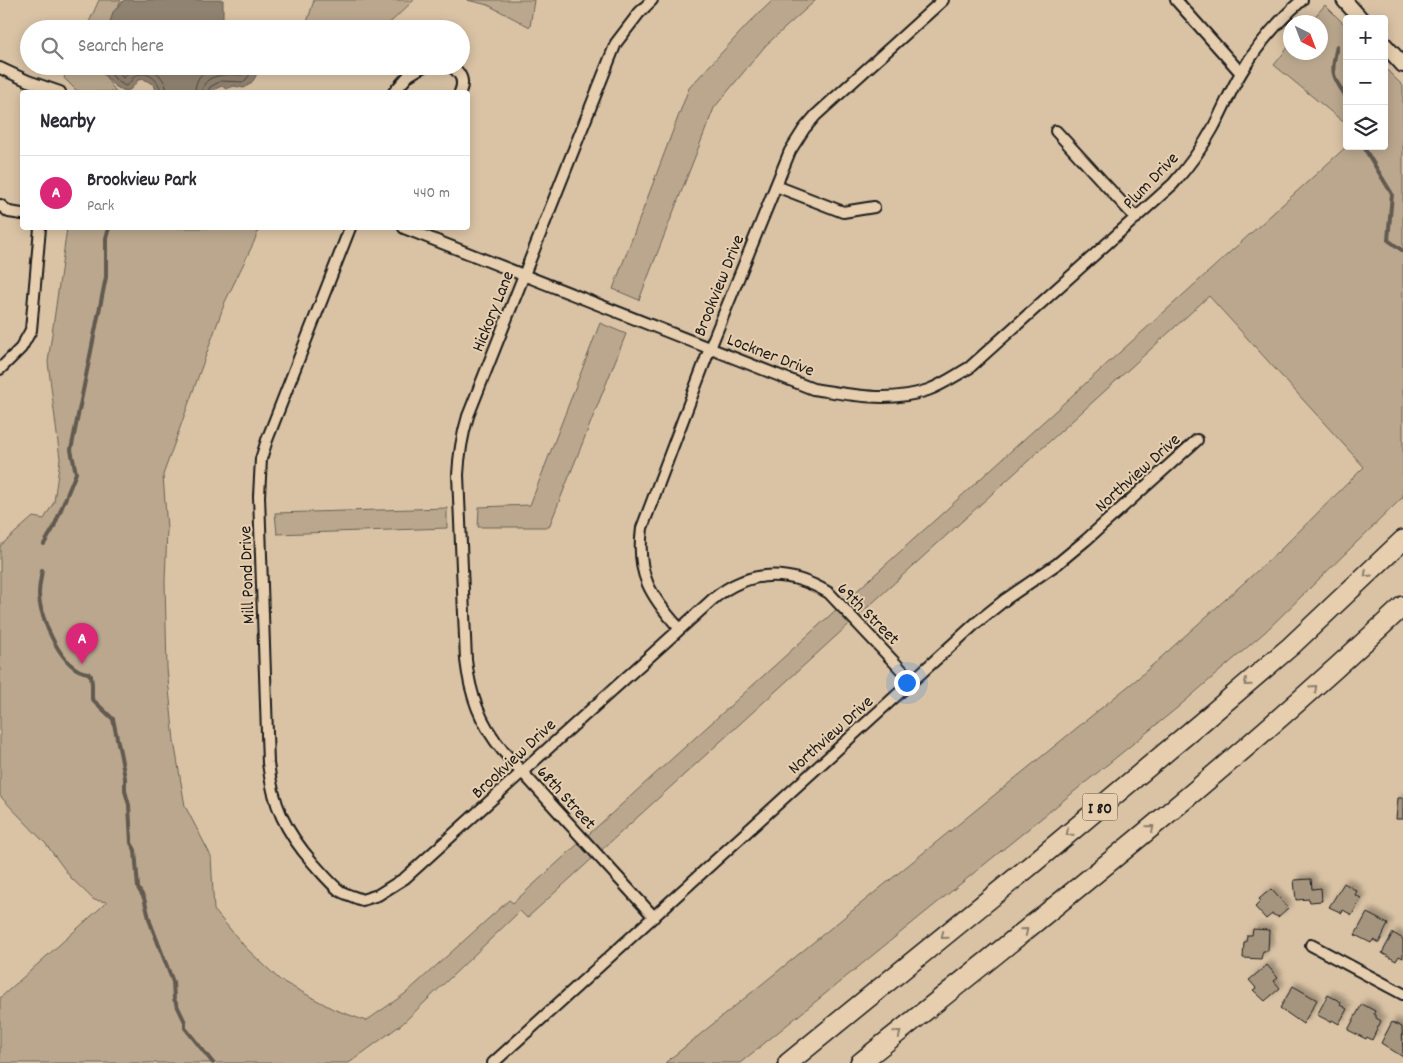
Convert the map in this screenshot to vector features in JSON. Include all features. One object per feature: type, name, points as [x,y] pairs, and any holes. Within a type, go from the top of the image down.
[{"type":"highway","name":"I 80","points":[[788,1063],[1030,866],[1203,721],[1291,646],[1403,540]]},
{"type":"highway","points":[[860,1063],[1092,878],[1231,761],[1403,606]]},
{"type":"street","name":"Hickory Lane","points":[[466,660],[458,455],[462,436],[468,416],[616,42],[652,0]]},
{"type":"street","name":"Brookview Drive","points":[[680,629],[661,608],[651,593],[644,577],[640,561],[642,528],[646,513],[710,348],[790,151],[804,129],[816,115],[943,0]]},
{"type":"street","points":[[1176,0],[1241,73]]},
{"type":"street","name":"Plum Drive","points":[[986,353],[1173,184],[1191,162],[1213,128],[1226,98],[1264,40],[1287,13],[1302,0]]},
{"type":"street","points":[[1344,0],[1357,15]]},
{"type":"street","points":[[1388,48],[1403,65]]},
{"type":"street","points":[[0,68],[28,81],[54,90]]},
{"type":"street","points":[[396,90],[409,75]]},
{"type":"street","points":[[460,75],[463,86],[461,90]]},
{"type":"street","points":[[1056,131],[1136,218]]},
{"type":"street","points":[[776,186],[843,212],[874,207]]},
{"type":"street","points":[[0,205],[9,212],[20,214]]},
{"type":"street","points":[[0,369],[21,348],[31,330],[40,230]]},
{"type":"street","name":"Mill Pond Drive","points":[[349,230],[267,440],[261,459],[259,509],[268,763],[272,791],[283,823],[305,854],[328,880],[341,891],[362,900]]},
{"type":"street","name":"Lockner Drive","points":[[409,230],[813,388],[862,397],[904,396],[930,389],[969,368],[986,353]]},
{"type":"street","name":"Northview Drive","points":[[493,1063],[976,623],[1006,598],[1057,564],[1086,540],[1196,440]]},
{"type":"street","name":"69th Street","points":[[713,599],[733,585],[748,579],[765,576],[799,578],[815,584],[830,593],[912,681]]},
{"type":"street","name":"Brookview Drive","points":[[362,900],[378,895],[406,878],[713,599]]},
{"type":"street","name":"68th Street","points":[[466,660],[470,688],[482,720],[492,738],[654,917]]},
{"type":"street","points":[[1311,945],[1403,994]]},
{"type":"shaded area","points":[[99,0],[121,0],[111,20],[90,20]]},
{"type":"shaded area","points":[[314,0],[414,0],[393,20],[308,20]]},
{"type":"shaded area","points":[[467,0],[534,0],[530,27],[488,5]]},
{"type":"shaded area","points":[[773,0],[816,0],[766,45],[714,108],[639,300],[613,289],[689,88],[748,24]]},
{"type":"shaded area","points":[[1325,5],[1343,23],[1343,122],[1274,65],[1283,54],[1283,60],[1328,60],[1328,15],[1316,15]]},
{"type":"shaded area","points":[[1388,71],[1403,86],[1403,497],[1265,632],[1177,708],[740,1063],[665,1063],[1137,679],[1277,553],[1364,467],[1209,296],[527,918],[520,911],[402,1024],[349,1063],[0,1063],[0,998],[107,902],[94,900],[71,878],[46,844],[0,796],[0,546],[33,517],[44,519],[54,502],[60,459],[48,362],[67,230],[258,230],[225,302],[163,475],[167,529],[165,582],[167,668],[174,741],[185,806],[211,856],[214,910],[246,948],[280,980],[333,1009],[366,1021],[406,993],[509,900],[513,903],[1343,150],[1388,150]]},
{"type":"shaded area","points":[[65,75],[104,75],[115,90],[76,90],[64,78]]},
{"type":"shaded area","points":[[600,323],[626,334],[549,527],[478,527],[479,507],[530,505]]},
{"type":"shaded area","points":[[447,508],[447,528],[277,534],[275,513]]},
{"type":"water","points":[[124,0],[223,0],[223,20],[111,20],[113,12]]},
{"type":"water","points":[[106,75],[256,75],[250,84],[244,88],[234,86],[226,89],[222,86],[214,90],[156,90],[154,85],[144,79],[138,80],[129,90],[123,90],[114,86]]},
{"type":"building","points":[[1398,798],[1403,798],[1403,819],[1396,819]]},
{"type":"building","points":[[1311,879],[1312,889],[1321,888],[1322,901],[1296,900],[1294,880]]},
{"type":"building","points":[[1344,883],[1357,891],[1355,895],[1361,898],[1352,915],[1343,910],[1342,913],[1329,907]]},
{"type":"building","points":[[1271,889],[1288,908],[1278,917],[1272,914],[1266,919],[1255,907],[1261,901],[1259,899]]},
{"type":"building","points":[[1367,913],[1388,924],[1379,943],[1373,940],[1371,943],[1355,935]]},
{"type":"building","points":[[1253,929],[1269,930],[1268,951],[1263,951],[1261,959],[1243,958],[1244,942],[1246,942],[1247,935],[1252,935]]},
{"type":"building","points":[[1393,933],[1403,939],[1403,958],[1399,956],[1396,961],[1382,953]]},
{"type":"building","points":[[1267,965],[1278,978],[1274,981],[1280,988],[1265,1001],[1253,990],[1256,988],[1249,980]]},
{"type":"building","points":[[1293,986],[1317,1000],[1303,1024],[1280,1008]]},
{"type":"building","points":[[1328,995],[1341,1002],[1340,1005],[1347,1009],[1339,1024],[1317,1015]]},
{"type":"building","points":[[1362,1004],[1375,1011],[1376,1018],[1381,1021],[1372,1040],[1348,1030]]},
{"type":"building","points":[[1392,1022],[1402,1027],[1403,1057],[1381,1043]]},
{"type":"waterway","points":[[1337,46],[1333,68],[1335,79],[1343,92]]},
{"type":"waterway","points":[[1366,150],[1392,194],[1388,240],[1403,251]]},
{"type":"waterway","points":[[44,544],[53,529],[76,473],[71,450],[106,277],[106,238],[108,230]]},
{"type":"waterway","points":[[42,570],[39,594],[40,604],[48,629],[61,653],[69,663],[91,676],[92,699],[113,719],[129,805],[131,843],[135,850],[138,888],[144,898],[150,922],[173,982],[174,999],[185,1022],[185,1028],[213,1063]]},
{"type":"place","name":"Brookview Park","points":[[82,664]]}]
